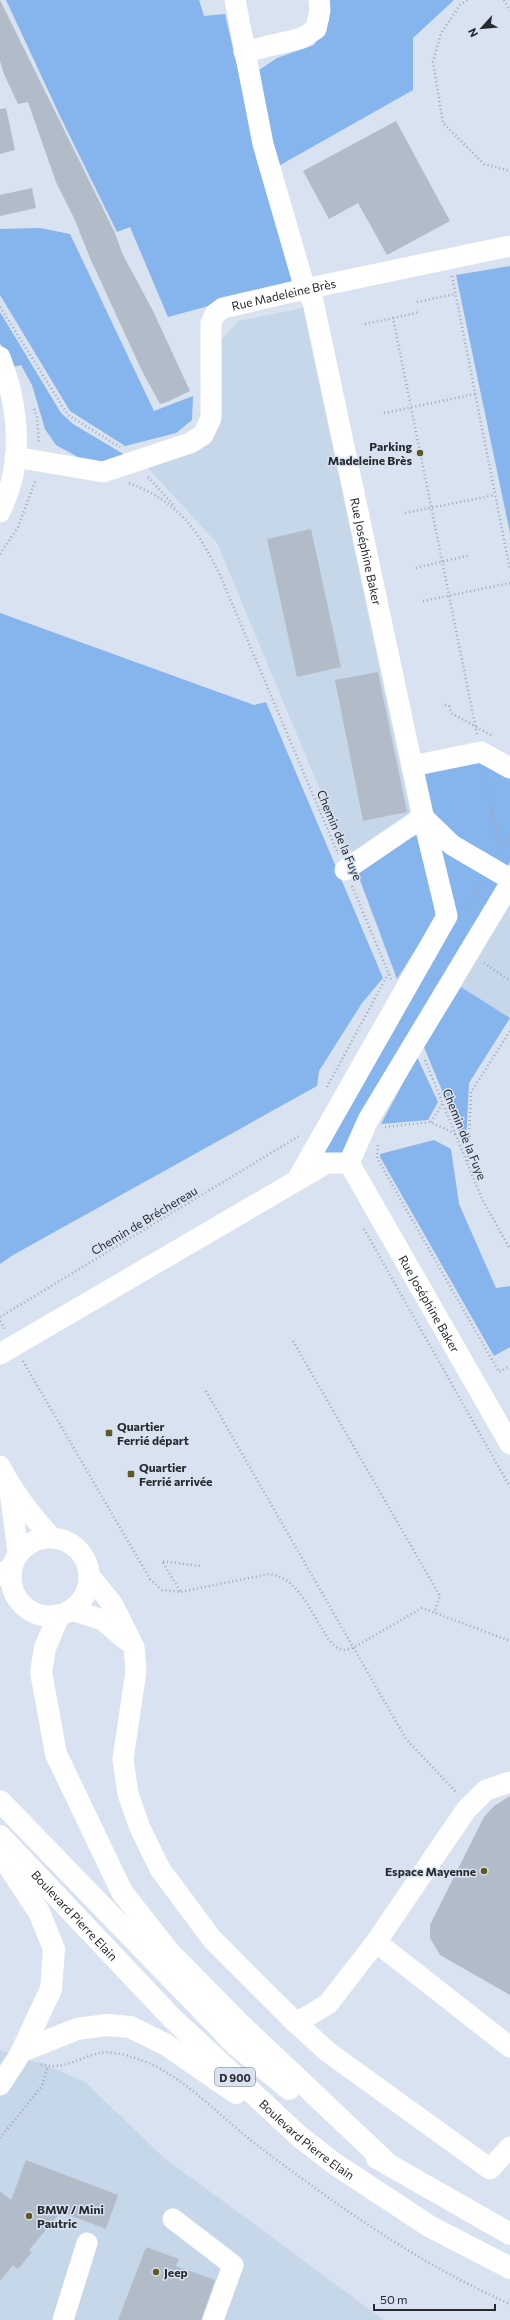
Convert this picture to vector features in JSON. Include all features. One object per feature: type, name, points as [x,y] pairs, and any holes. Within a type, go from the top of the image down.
[{"type":"main road","points":[[65,1612],[45,1648],[41,1672],[56,1754],[122,1892],[169,1952],[238,2023],[390,2165]]},
{"type":"main road","name":"Boulevard Pierre Elain","points":[[0,1801],[236,2045],[358,2147],[510,2234]]},
{"type":"main road","name":"Boulevard Pierre Elain","points":[[0,1836],[172,2018],[300,2138],[335,2164],[428,2226],[510,2268]]},
{"type":"main road","points":[[0,1853],[39,1912],[54,1950],[51,1989],[30,2056]]},
{"type":"main road","points":[[30,2056],[77,2029],[107,2025],[130,2027],[165,2044],[300,2138]]},
{"type":"street","name":"Rue Joséphine Baker","points":[[235,0],[263,144],[305,289],[313,301],[423,817],[447,916],[399,999],[306,1145],[297,1180]]},
{"type":"street","points":[[244,52],[302,38],[316,29],[320,10],[319,0]]},
{"type":"street","name":"Rue Madeleine Brès","points":[[103,472],[190,443],[203,435],[211,418],[211,323],[215,314],[223,308],[305,289],[510,246]]},
{"type":"street","points":[[0,357],[8,378],[15,413],[14,457],[11,484],[0,512]]},
{"type":"street","points":[[14,457],[103,472]]},
{"type":"street","points":[[412,766],[481,752],[510,768]]},
{"type":"street","points":[[345,870],[423,817],[452,845],[510,879]]},
{"type":"street","points":[[7,1350],[327,1163],[349,1163],[368,1120],[510,884]]},
{"type":"street","name":"Rue Joséphine Baker","points":[[349,1163],[510,1444]]},
{"type":"street","points":[[4,1475],[30,1514],[51,1537]]},
{"type":"street","points":[[4,1475],[17,1530],[10,1565],[12,1586],[18,1601],[37,1614],[48,1616],[65,1612],[103,1620],[134,1647]]},
{"type":"street","points":[[10,1565],[33,1541],[51,1537],[63,1539],[73,1544],[82,1553],[87,1563],[89,1575],[85,1595],[65,1612]]},
{"type":"street","points":[[89,1575],[113,1605],[134,1647],[136,1671],[123,1759],[128,1794],[140,1828],[160,1869],[212,1940],[296,2023],[328,2052],[490,2169],[510,2147]]},
{"type":"street","points":[[296,2023],[328,2004],[376,1942],[470,1806],[486,1790],[510,1782]]},
{"type":"street","points":[[376,1942],[510,2047]]},
{"type":"street","points":[[0,2085],[30,2056]]},
{"type":"street","points":[[173,2219],[233,2265],[213,2320]]},
{"type":"street","points":[[63,2320],[88,2243]]},
{"type":"path","points":[[467,0],[460,5],[441,33],[433,62],[443,123],[484,164],[510,171]]},
{"type":"path","points":[[504,0],[510,11]]},
{"type":"path","points":[[451,272],[510,570]]},
{"type":"path","points":[[417,302],[455,294]]},
{"type":"path","points":[[0,307],[68,415],[124,450],[178,511]]},
{"type":"path","points":[[365,324],[420,312]]},
{"type":"path","points":[[393,318],[500,851]]},
{"type":"path","points":[[384,413],[475,394]]},
{"type":"path","name":"Chemin de la Fuye","points":[[103,472],[146,489],[178,511],[201,537],[220,576],[399,999]]},
{"type":"path","points":[[405,513],[495,495]]},
{"type":"path","points":[[506,548],[510,551]]},
{"type":"path","points":[[416,568],[470,555]]},
{"type":"path","points":[[423,601],[510,583]]},
{"type":"path","points":[[445,705],[449,706],[451,713],[496,738]]},
{"type":"path","points":[[498,856],[510,834]]},
{"type":"path","points":[[469,954],[510,981]]},
{"type":"path","points":[[326,1088],[388,974]]},
{"type":"path","points":[[468,1164],[471,1092],[510,1031]]},
{"type":"path","name":"Chemin de la Fuye","points":[[420,1034],[443,1103],[482,1199],[510,1250]]},
{"type":"path","points":[[431,1122],[443,1103]]},
{"type":"path","points":[[368,1120],[380,1127],[431,1122],[456,1134]]},
{"type":"path","points":[[301,1132],[306,1145]]},
{"type":"path","points":[[378,1142],[377,1158],[499,1372],[510,1366]]},
{"type":"path","name":"Chemin de Bréchereau","points":[[0,1317],[306,1145]]},
{"type":"path","points":[[361,1224],[510,1487]]},
{"type":"path","points":[[0,1321],[7,1350],[150,1579],[162,1590],[180,1592],[269,1574],[280,1575],[295,1587],[328,1639],[338,1649],[348,1650],[422,1608],[510,1641]]},
{"type":"path","points":[[294,1341],[440,1596],[434,1613]]},
{"type":"path","points":[[206,1391],[406,1739],[470,1806]]},
{"type":"path","points":[[180,1592],[162,1561],[200,1566]]},
{"type":"path","points":[[30,2056],[48,2066],[55,2067],[101,2052],[132,2057],[172,2075],[256,2145],[370,2226],[467,2285],[510,2304]]},
{"type":"path","points":[[0,2138],[42,2086],[48,2066]]},
{"type":"shaded area","points":[[6,0],[199,0],[204,16],[225,14],[262,175],[294,283],[168,317],[130,227],[117,232],[60,116]]},
{"type":"shaded area","points":[[330,0],[454,0],[413,38],[413,90],[275,168],[259,70],[277,58],[314,45],[329,21]]},
{"type":"shaded area","points":[[40,228],[70,234],[154,411],[193,396],[192,420],[176,433],[125,446],[70,411],[0,295],[0,229]]},
{"type":"shaded area","points":[[510,266],[510,533],[456,275]]},
{"type":"shaded area","points":[[303,308],[411,817],[356,854],[343,845],[217,543],[146,466],[200,450],[221,417],[220,341],[239,321]]},
{"type":"shaded area","points":[[0,312],[61,413],[73,424],[125,455],[94,466],[56,445],[45,429],[32,385],[21,365],[13,367],[0,343]]},
{"type":"shaded area","points":[[0,613],[254,705],[266,702],[383,978],[362,1003],[319,1071],[317,1086],[13,1255],[0,1264]]},
{"type":"shaded area","points":[[480,760],[510,777],[510,862],[506,869],[462,843],[434,815],[424,771]]},
{"type":"shaded area","points":[[420,834],[436,917],[397,979],[357,872],[410,837]]},
{"type":"shaded area","points":[[438,846],[500,883],[344,1154],[328,1156],[324,1151],[454,919]]},
{"type":"shaded area","points":[[510,900],[510,1018],[461,987]]},
{"type":"shaded area","points":[[461,987],[510,1018],[469,1083],[466,1143],[464,1144],[424,1047]]},
{"type":"shaded area","points":[[417,1057],[438,1102],[428,1120],[381,1124]]},
{"type":"shaded area","points":[[434,1140],[451,1149],[459,1204],[496,1288],[510,1286],[510,1347],[494,1356],[380,1157],[380,1154]]},
{"type":"shaded area","points":[[0,2050],[48,2066],[85,2082],[163,2157],[384,2320],[0,2320]]},
{"type":"building","points":[[0,0],[115,233],[122,253],[153,311],[190,391],[167,402],[160,404],[141,369],[90,258],[74,218],[56,182],[28,102],[18,104],[4,74],[0,61]]},
{"type":"building","points":[[6,108],[15,150],[0,154],[0,109]]},
{"type":"building","points":[[396,121],[450,221],[387,255],[358,203],[329,219],[303,171]]},
{"type":"building","points":[[32,188],[36,208],[0,216],[0,195]]},
{"type":"building","points":[[311,529],[341,667],[297,677],[267,539]]},
{"type":"building","points":[[378,672],[407,812],[363,821],[335,680]]},
{"type":"building","name":"Espace Mayenne","points":[[510,1796],[510,1995],[440,1955],[430,1938],[430,1925],[484,1817],[494,1806]]},
{"type":"building","points":[[26,2160],[118,2195],[106,2229],[61,2212],[29,2250],[32,2252],[18,2269],[13,2265],[0,2281],[0,2191],[11,2200]]},
{"type":"building","points":[[146,2247],[179,2259],[176,2266],[215,2280],[201,2320],[118,2320]]},
{"type":"place","name":"Parking Madeleine Brès","points":[[420,453]]},
{"type":"place","name":"Quartier Ferrié départ","points":[[109,1433]]},
{"type":"place","name":"Quartier Ferrié arrivée","points":[[131,1474]]},
{"type":"place","name":"Espace Mayenne","points":[[484,1871]]},
{"type":"place","name":"BMW / Mini Pautric","points":[[29,2216]]},
{"type":"place","name":"Jeep","points":[[156,2272]]}]
